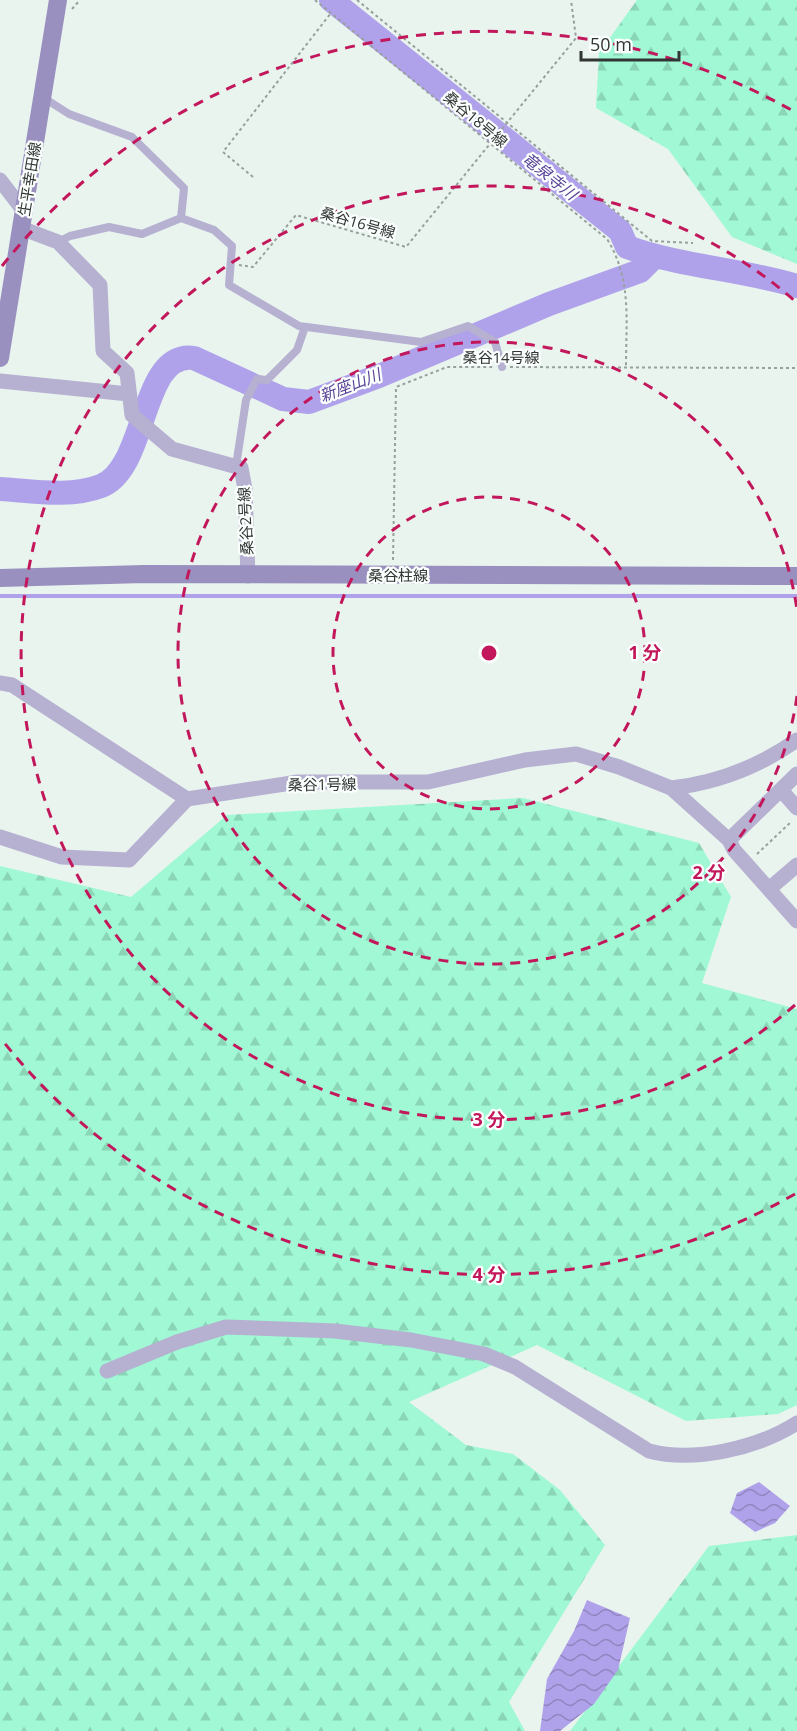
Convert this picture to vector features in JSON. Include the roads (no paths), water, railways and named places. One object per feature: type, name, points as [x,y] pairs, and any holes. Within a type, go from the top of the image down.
[{"type":"main road","name":"生平幸田線","points":[[0,358],[11,270],[22,219],[58,0]]},
{"type":"main road","name":"桑谷柱線","points":[[0,578],[144,574],[797,576]]},
{"type":"street","points":[[0,180],[22,219],[58,242]]},
{"type":"street","name":"桑谷2号線","points":[[58,242],[100,285],[103,351],[127,373],[132,415],[172,449],[241,468],[245,489],[248,576]]},
{"type":"street","points":[[0,381],[129,394]]},
{"type":"street","points":[[0,683],[12,685],[187,800],[129,860],[62,857],[0,837]]},
{"type":"street","points":[[671,788],[703,784],[775,755],[797,740]]},
{"type":"street","name":"桑谷1号線","points":[[187,800],[298,782],[428,782],[525,760],[576,754],[619,767],[671,788]]},
{"type":"street","points":[[729,840],[797,774]]},
{"type":"street","points":[[671,788],[729,840],[734,850],[797,921]]},
{"type":"street","points":[[781,790],[797,808]]},
{"type":"street","points":[[769,890],[797,865]]},
{"type":"street","points":[[106,1371],[177,1342],[226,1327],[335,1331],[484,1354],[515,1367],[649,1451],[668,1456],[723,1451],[761,1439],[797,1423]]},
{"type":"lane","points":[[42,97],[69,114],[132,137],[184,188],[181,218]]},
{"type":"lane","points":[[58,242],[70,236],[109,227],[142,234],[181,218],[214,230],[232,246],[229,285],[305,327],[421,342],[468,326],[495,342],[502,367]]},
{"type":"lane","points":[[236,466],[246,400],[257,379],[267,380],[297,350],[305,327]]},
{"type":"water","points":[[759,1482],[790,1506],[775,1523],[755,1532],[730,1513],[737,1493]]},
{"type":"water","points":[[587,1600],[630,1618],[618,1670],[594,1704],[560,1731],[540,1731],[547,1679],[574,1631]]},
{"type":"waterway","name":"竜泉寺川","points":[[331,0],[620,231],[627,247],[669,259],[797,286]]},
{"type":"waterway","name":"新座山川","points":[[0,489],[64,493],[101,486],[116,475],[128,457],[153,390],[163,372],[176,360],[194,358],[283,399],[309,402],[379,376],[549,304],[640,271],[654,257]]},
{"type":"waterway","points":[[0,596],[797,596]]}]
